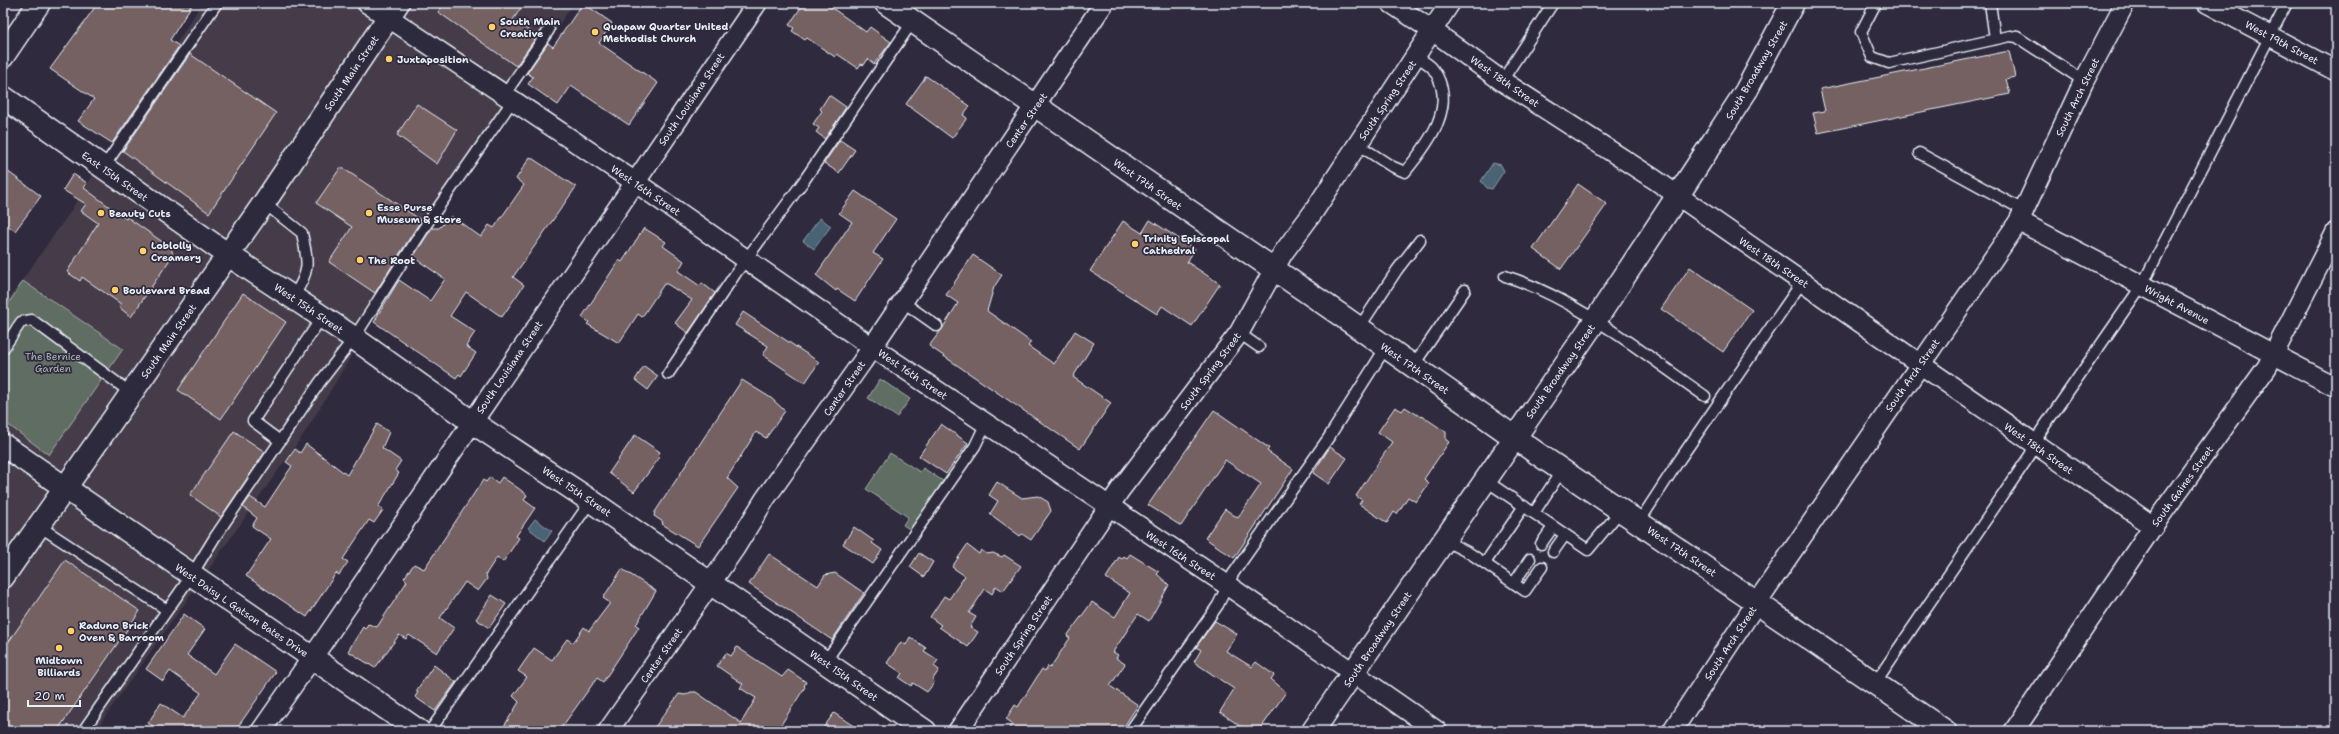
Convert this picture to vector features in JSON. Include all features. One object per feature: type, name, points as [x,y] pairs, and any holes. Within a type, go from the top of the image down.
[{"type":"main road","points":[[3,56],[39,3]]},
{"type":"main road","name":"West 17th Street","points":[[886,3],[1035,107],[1359,328],[1562,470],[1945,731]]},
{"type":"main road","name":"South Broadway Street","points":[[1313,731],[1595,320],[1677,196],[1746,91],[1793,3]]},
{"type":"main road","name":"South Main Street","points":[[3,577],[66,489],[227,254],[264,203],[393,10]]},
{"type":"main road","name":"East 15th Street","points":[[3,97],[227,254]]},
{"type":"main road","name":"West 15th Street","points":[[227,254],[354,338],[472,422],[711,583],[924,731]]},
{"type":"main road","name":"West Daisy L Gatson Bates Drive","points":[[3,445],[191,576],[419,731]]},
{"type":"street","name":"West 16th Street","points":[[367,3],[393,10],[509,97],[747,259],[872,347],[1227,585],[1437,731]]},
{"type":"street","name":"South Louisiana Street","points":[[260,731],[312,658],[757,3]]},
{"type":"street","name":"Center Street","points":[[608,731],[711,583],[765,499],[903,302],[1104,3]]},
{"type":"street","name":"West 18th Street","points":[[1391,3],[1433,30],[1502,81],[1677,196],[2034,445],[2153,526]]},
{"type":"street","name":"South Spring Street","points":[[958,731],[1109,507],[1239,333],[1274,270],[1450,3]]},
{"type":"street","name":"West 19th Street","points":[[2207,3],[2336,71]]},
{"type":"street","name":"South Arch Street","points":[[1672,731],[1757,602],[2021,215],[2120,5]]},
{"type":"street","name":"Wright Avenue","points":[[2021,215],[2142,285],[2336,387]]},
{"type":"street","name":"South Gaines Street","points":[[2014,731],[2153,526],[2267,367],[2336,232]]},
{"type":"lane","points":[[103,168],[217,3]]},
{"type":"lane","points":[[1502,81],[1553,3]]},
{"type":"lane","points":[[1876,3],[1861,32],[1872,57],[1889,63],[2010,36],[2017,37],[2084,81]]},
{"type":"lane","points":[[1990,3],[1995,39]]},
{"type":"lane","points":[[1875,683],[2028,458],[2041,431],[2142,285],[2287,3]]},
{"type":"lane","points":[[668,374],[747,259],[803,182],[913,21]]},
{"type":"lane","points":[[83,731],[191,576],[280,440],[320,382],[354,338],[509,97],[550,30]]},
{"type":"lane","points":[[1357,144],[1391,166],[1405,172],[1420,154],[1443,111],[1442,85],[1433,68],[1416,56]]},
{"type":"lane","points":[[1919,153],[2021,215]]},
{"type":"lane","points":[[264,203],[302,233],[308,264],[304,281],[293,297]]},
{"type":"lane","points":[[1359,328],[1397,270],[1420,240]]},
{"type":"lane","points":[[1505,276],[1544,290],[1595,320],[1706,396]]},
{"type":"lane","points":[[1640,522],[1680,458],[1802,282]]},
{"type":"lane","points":[[1413,366],[1465,290]]},
{"type":"lane","points":[[903,302],[937,326]]},
{"type":"lane","points":[[280,440],[253,421],[322,317]]},
{"type":"lane","points":[[3,349],[21,322],[32,320],[131,393]]},
{"type":"lane","points":[[1239,333],[1259,347]]},
{"type":"lane","points":[[1130,731],[1218,605],[1227,585],[1328,437],[1386,348]]},
{"type":"lane","points":[[825,662],[974,446],[986,423]]},
{"type":"lane","points":[[1534,513],[1562,470]]},
{"type":"lane","points":[[1485,480],[1588,550],[1621,510]]},
{"type":"lane","points":[[430,731],[591,501]]},
{"type":"lane","points":[[1485,563],[1524,506]]},
{"type":"lane","points":[[39,526],[167,610]]},
{"type":"lane","points":[[1541,544],[1553,527]]},
{"type":"lane","points":[[1553,552],[1565,535]]},
{"type":"lane","points":[[1444,540],[1485,563],[1525,591],[1542,568]]},
{"type":"lane","points":[[1514,583],[1530,559]]},
{"type":"shaded area","points":[[202,3],[574,3],[492,122],[308,428],[95,731],[3,731],[3,307],[68,215]]},
{"type":"green space","name":"The Bernice Garden","points":[[23,281],[123,349],[49,455],[3,421],[3,312]]},
{"type":"green space","points":[[880,379],[910,399],[897,417],[868,398]]},
{"type":"green space","points":[[890,453],[920,472],[923,468],[943,481],[911,530],[903,525],[908,517],[866,489]]},
{"type":"water","points":[[1493,163],[1501,165],[1504,171],[1492,189],[1487,188],[1481,181]]},
{"type":"water","points":[[820,218],[831,226],[814,249],[803,241]]},
{"type":"water","points":[[535,519],[552,531],[545,541],[528,528]]},
{"type":"building","points":[[98,3],[193,3],[170,40],[179,46],[112,143],[78,121],[94,99],[50,69]]},
{"type":"building","name":"South Main Creative","points":[[445,3],[524,3],[513,20],[537,36],[516,66],[438,12]]},
{"type":"building","points":[[583,3],[612,23],[599,43],[658,83],[629,125],[571,86],[558,105],[528,84],[533,77],[527,73],[548,43],[553,47]]},
{"type":"building","points":[[804,3],[825,3],[866,32],[870,27],[891,42],[874,64],[868,59],[864,65],[861,64],[858,68],[837,54],[835,57],[807,38],[805,40],[792,31],[794,28],[789,25]]},
{"type":"building","points":[[2009,51],[2015,77],[2006,79],[2010,94],[1818,133],[1813,113],[1825,111],[1820,89]]},
{"type":"building","points":[[190,54],[276,113],[209,213],[123,151]]},
{"type":"building","points":[[926,76],[970,106],[963,115],[967,118],[952,138],[906,104]]},
{"type":"building","points":[[829,95],[846,107],[825,139],[816,132],[819,128],[813,124],[822,111],[820,109]]},
{"type":"building","points":[[417,104],[457,130],[437,164],[397,135]]},
{"type":"building","points":[[840,140],[855,150],[839,173],[824,163]]},
{"type":"building","points":[[530,157],[576,187],[513,277],[524,285],[502,317],[466,292],[450,316],[475,332],[466,346],[476,353],[461,376],[459,374],[456,378],[374,322],[399,280],[430,301],[445,279],[413,257],[432,228],[439,228],[451,216],[481,237],[489,225],[494,228],[524,185],[516,179]]},
{"type":"building","name":"Esse Purse Museum & Store","points":[[341,167],[421,220],[375,293],[329,262],[352,227],[316,203]]},
{"type":"building","points":[[3,168],[41,196],[15,231],[3,222]]},
{"type":"building","points":[[73,174],[87,183],[84,188],[126,219],[127,217],[171,248],[173,255],[131,317],[119,307],[121,304],[82,277],[80,281],[67,272],[98,223],[81,211],[86,204],[63,190]]},
{"type":"building","points":[[1578,184],[1607,204],[1561,269],[1533,249]]},
{"type":"building","points":[[855,191],[896,219],[873,253],[883,259],[855,301],[837,289],[836,291],[816,275],[852,222],[839,213]]},
{"type":"building","points":[[1150,220],[1195,249],[1187,262],[1220,284],[1192,326],[1162,306],[1157,314],[1090,271],[1123,221],[1142,233]]},
{"type":"building","points":[[644,228],[666,242],[663,246],[684,261],[678,271],[700,286],[702,283],[715,293],[688,333],[675,323],[692,300],[667,284],[664,284],[642,317],[638,314],[619,343],[587,324],[589,322],[582,317],[619,260],[622,262]]},
{"type":"building","points":[[973,255],[1002,275],[994,287],[987,311],[1031,342],[1028,346],[1054,364],[1075,331],[1094,343],[1073,377],[1111,403],[1080,449],[929,346],[942,329],[958,303],[946,295]]},
{"type":"building","points":[[1690,267],[1752,310],[1723,352],[1661,309]]},
{"type":"building","points":[[243,293],[286,322],[221,419],[178,390]]},
{"type":"building","points":[[743,312],[819,362],[805,383],[763,355],[768,346],[735,325]]},
{"type":"building","points":[[644,366],[658,376],[648,390],[635,380]]},
{"type":"building","points":[[742,380],[771,398],[785,411],[766,438],[756,432],[727,478],[738,488],[698,546],[662,524],[663,522],[654,516],[655,512]]},
{"type":"building","points":[[1395,407],[1402,411],[1405,407],[1421,417],[1422,416],[1446,432],[1446,440],[1449,442],[1424,479],[1429,483],[1416,502],[1408,497],[1397,514],[1394,512],[1387,523],[1359,504],[1362,500],[1356,496],[1392,442],[1378,432]]},
{"type":"building","points":[[1214,410],[1269,448],[1267,451],[1293,469],[1234,558],[1205,538],[1225,509],[1238,518],[1261,484],[1225,460],[1181,526],[1148,505]]},
{"type":"building","points":[[377,424],[389,432],[382,448],[401,461],[395,470],[399,473],[378,507],[383,510],[374,523],[369,520],[343,559],[348,562],[339,575],[336,573],[307,617],[246,576],[271,539],[252,526],[257,518],[243,507],[250,497],[265,507],[292,466],[286,462],[295,449],[300,453],[306,444],[347,475]]},
{"type":"building","points":[[941,424],[968,443],[946,474],[919,456]]},
{"type":"building","points":[[234,431],[265,452],[221,517],[190,495]]},
{"type":"building","points":[[635,435],[660,452],[658,455],[660,457],[634,492],[609,473]]},
{"type":"building","points":[[1330,447],[1347,458],[1329,484],[1313,473]]},
{"type":"building","points":[[490,477],[498,483],[502,477],[518,488],[527,495],[524,500],[535,508],[516,536],[519,538],[503,562],[497,557],[486,574],[487,579],[478,591],[465,582],[440,618],[454,628],[437,653],[409,635],[406,639],[399,635],[375,668],[348,651],[363,627],[365,629],[368,624],[377,627],[406,583],[407,581],[404,578],[414,564],[424,569],[483,480],[486,482]]},
{"type":"building","points":[[997,482],[1022,498],[1038,496],[1048,502],[1051,511],[1031,540],[1022,534],[1020,536],[990,514],[998,501],[989,495]]},
{"type":"building","points":[[854,527],[874,541],[872,543],[882,550],[873,564],[843,544]]},
{"type":"building","points":[[967,545],[979,554],[981,550],[987,554],[993,553],[1002,557],[1004,555],[1021,566],[1003,591],[996,586],[992,594],[985,589],[969,613],[976,617],[970,627],[978,632],[968,647],[939,627],[941,625],[930,617],[944,596],[949,599],[965,576],[952,567]]},
{"type":"building","points":[[919,553],[933,562],[924,577],[910,567]]},
{"type":"building","points":[[769,554],[818,586],[825,575],[835,573],[864,593],[832,640],[749,584]]},
{"type":"building","points":[[1130,554],[1159,572],[1157,574],[1169,585],[1149,621],[1138,614],[1113,652],[1118,655],[1116,658],[1125,664],[1110,686],[1138,705],[1121,731],[1008,731],[1012,723],[1006,719],[1015,705],[1018,707],[1042,669],[1045,671],[1048,666],[1050,668],[1070,638],[1067,636],[1092,602],[1115,617],[1130,593],[1106,578],[1119,557],[1122,559],[1124,556],[1127,558]]},
{"type":"building","points":[[65,560],[140,611],[57,731],[3,731],[3,650]]},
{"type":"building","points":[[622,569],[656,591],[636,625],[639,627],[603,682],[597,678],[559,731],[501,731],[519,702],[513,696],[527,677],[518,671],[534,648],[552,660],[567,639],[573,643],[584,627],[589,631],[610,603],[603,598]]},
{"type":"building","points":[[492,595],[506,604],[489,628],[476,619]]},
{"type":"building","points":[[184,614],[205,629],[187,655],[214,674],[235,644],[276,672],[235,731],[161,731],[148,723],[161,703],[183,718],[201,693],[170,671],[163,681],[146,669]]},
{"type":"building","points":[[1215,621],[1237,634],[1226,651],[1252,667],[1256,662],[1274,675],[1271,679],[1286,692],[1259,731],[1247,731],[1220,712],[1234,689],[1194,662],[1201,650],[1196,647]]},
{"type":"building","points":[[910,637],[926,648],[924,651],[938,660],[934,666],[939,670],[933,679],[934,683],[927,692],[913,683],[911,686],[899,678],[902,673],[887,663],[901,642],[906,645]]},
{"type":"building","points":[[737,647],[782,677],[788,670],[806,682],[805,687],[777,731],[652,731],[679,694],[685,695],[691,692],[696,692],[741,723],[756,698],[740,688],[743,684],[717,666],[726,653],[731,656]]},
{"type":"building","points":[[434,665],[456,682],[435,711],[415,697],[418,692],[416,691]]},
{"type":"building","points":[[834,713],[861,731],[821,731]]},
{"type":"place","name":"South Main Creative","points":[[492,27]]},
{"type":"place","name":"Quapaw Quarter United Methodist Church","points":[[595,32]]},
{"type":"place","name":"Juxtaposition","points":[[389,59]]},
{"type":"place","name":"Beauty Cuts","points":[[101,213]]},
{"type":"place","name":"Esse Purse Museum & Store","points":[[369,213]]},
{"type":"place","name":"Trinity Episcopal Cathedral","points":[[1135,244]]},
{"type":"place","name":"Loblolly Creamery","points":[[143,251]]},
{"type":"place","name":"The Root","points":[[360,260]]},
{"type":"place","name":"Boulevard Bread","points":[[115,290]]},
{"type":"place","name":"Raduno Brick Oven & Barroom","points":[[71,631]]},
{"type":"place","name":"Midtown Billiards","points":[[59,648]]}]
